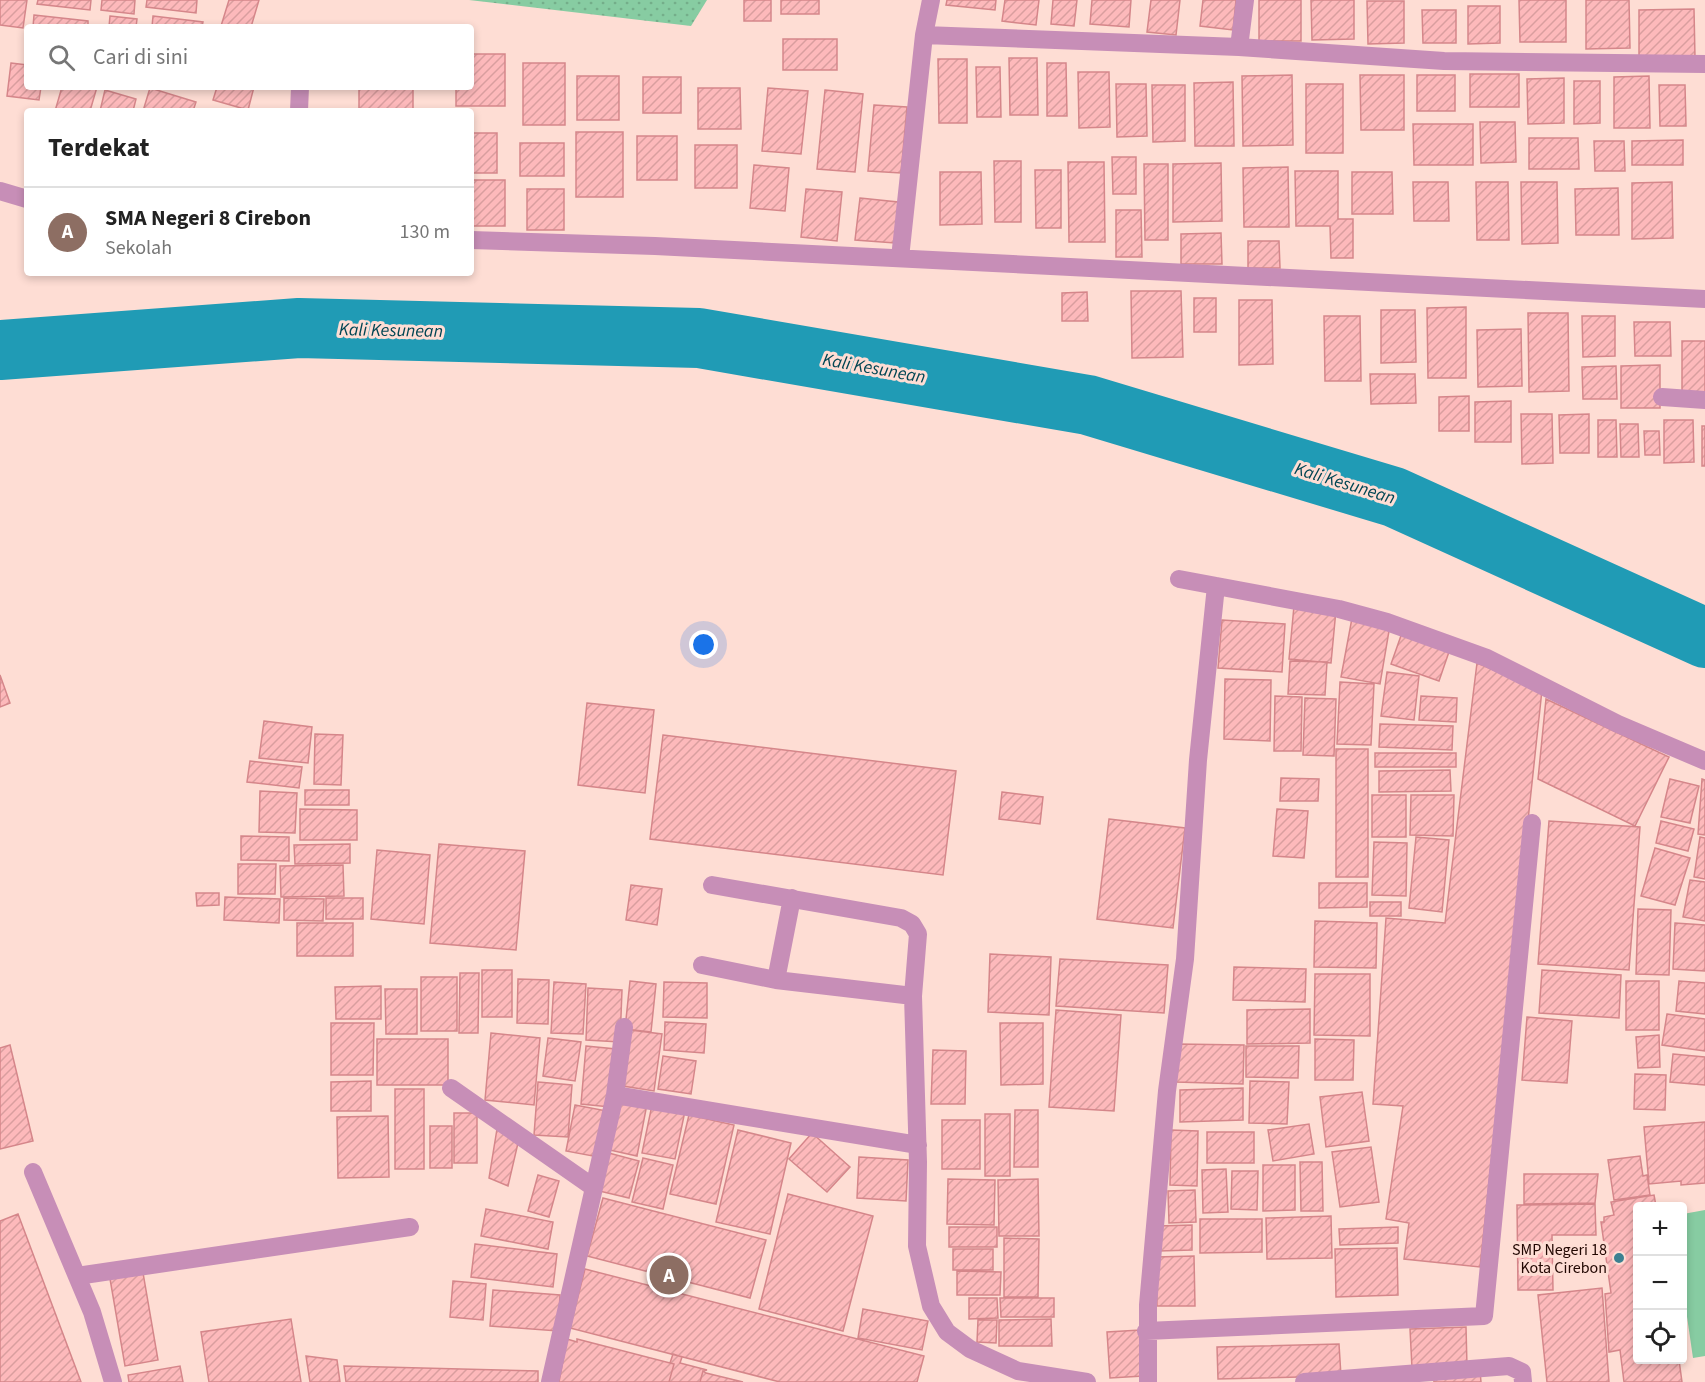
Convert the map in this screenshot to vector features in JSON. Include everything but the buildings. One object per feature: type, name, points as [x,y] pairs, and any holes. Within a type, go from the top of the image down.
[{"type":"street","points":[[900,258],[924,35],[931,0]]},
{"type":"street","points":[[1239,47],[1245,0]]},
{"type":"street","points":[[924,35],[1239,47],[1444,61],[1705,64]]},
{"type":"street","points":[[299,108],[300,90]]},
{"type":"street","points":[[0,191],[24,198]]},
{"type":"street","points":[[474,240],[900,258],[1705,299]]},
{"type":"street","points":[[1662,397],[1705,400]]},
{"type":"street","points":[[1179,579],[1340,609],[1454,646],[1487,658],[1617,724],[1705,761]]},
{"type":"street","points":[[1148,1382],[1146,1331],[1167,1090],[1185,959],[1198,760],[1216,586]]},
{"type":"street","points":[[1146,1331],[1484,1316],[1532,823]]},
{"type":"street","points":[[712,885],[901,918],[912,924],[918,934],[913,996],[918,1145],[916,1246],[932,1306],[947,1332],[970,1349],[1018,1371],[1088,1382]]},
{"type":"street","points":[[776,980],[792,898]]},
{"type":"street","points":[[702,965],[776,980],[913,996]]},
{"type":"street","points":[[550,1382],[615,1095],[624,1027]]},
{"type":"street","points":[[451,1088],[593,1187]]},
{"type":"street","points":[[615,1095],[918,1145]]},
{"type":"street","points":[[33,1172],[92,1312],[113,1382]]},
{"type":"street","points":[[77,1276],[410,1227]]},
{"type":"street","points":[[1304,1382],[1509,1366],[1522,1372],[1523,1382]]},
{"type":"green space","points":[[469,0],[707,0],[691,26]]},
{"type":"green space","points":[[1705,1210],[1705,1356],[1693,1358],[1687,1317],[1687,1213]]},
{"type":"waterway","name":"Kali Kesunean","points":[[0,350],[299,328],[699,338],[1088,405],[1394,497],[1705,638]]},
{"type":"place","name":"SMP Negeri 18 Kota Cirebon","points":[[1619,1258]]},
{"type":"place","name":"SMA Negeri 8 Cirebon","points":[[669,1275]]}]
